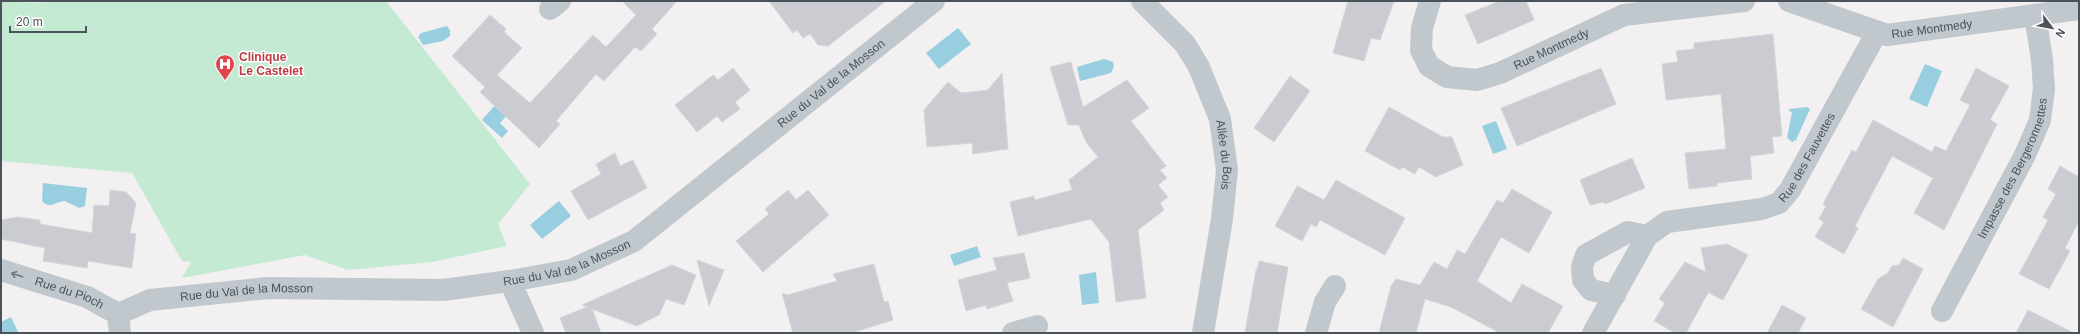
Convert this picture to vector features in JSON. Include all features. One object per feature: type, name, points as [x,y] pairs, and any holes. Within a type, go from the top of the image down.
[{"type":"street","name":"Rue du Val de la Mosson","points":[[120,324],[150,300],[268,288],[443,290],[510,281],[571,270],[634,241],[934,1]]},
{"type":"street","name":"Allée du Bois","points":[[1142,1],[1185,44],[1199,66],[1220,120],[1227,170],[1222,219],[1203,333]]},
{"type":"street","name":"Rue Montmedy","points":[[1430,1],[1422,28],[1421,50],[1429,66],[1447,77],[1477,80],[1500,73],[1624,15],[1744,1]]},
{"type":"street","name":"Rue Montmedy","points":[[1789,1],[1887,35],[2079,9]]},
{"type":"street","name":"Impasse des Bergeronnettes","points":[[1942,311],[2025,155],[2040,120],[2044,89],[2042,60],[2035,15]]},
{"type":"street","name":"Rue des Fauvettes","points":[[1593,333],[1647,236],[1667,222],[1762,210],[1779,203],[1790,190],[1877,32]]},
{"type":"street","points":[[1615,295],[1591,290],[1583,280],[1582,267],[1586,256],[1628,232],[1647,236]]},
{"type":"street","name":"Rue du Pioch","points":[[1,270],[87,297],[120,324]]},
{"type":"street","points":[[510,281],[533,333]]},
{"type":"street","points":[[1316,333],[1325,302],[1335,286]]},
{"type":"street","points":[[1013,333],[1037,326]]},
{"type":"green space","name":"Clinique Le Castelet","points":[[1,1],[34,3],[52,1],[386,1],[530,184],[498,224],[507,246],[432,262],[348,270],[305,255],[182,278],[191,262],[182,261],[132,173],[1,161]]},
{"type":"water","points":[[447,26],[450,30],[450,36],[443,41],[423,45],[418,37],[421,33]]},
{"type":"water","points":[[958,28],[971,44],[939,69],[926,53]]},
{"type":"water","points":[[1104,59],[1113,62],[1114,66],[1111,73],[1080,81],[1077,67]]},
{"type":"water","points":[[1925,64],[1942,71],[1927,107],[1909,99]]},
{"type":"water","points":[[505,94],[517,104],[500,123],[508,131],[502,138],[482,120]]},
{"type":"water","points":[[1807,107],[1810,109],[1796,140],[1792,142],[1787,138],[1792,112],[1789,111],[1789,109]]},
{"type":"water","points":[[1496,121],[1507,149],[1493,154],[1482,126]]},
{"type":"water","points":[[43,183],[87,188],[85,206],[79,208],[65,201],[50,205],[45,204],[42,201]]},
{"type":"water","points":[[559,201],[571,216],[542,239],[530,225]]},
{"type":"water","points":[[977,246],[981,257],[954,266],[950,255]]},
{"type":"water","points":[[1096,272],[1099,303],[1082,305],[1079,275]]},
{"type":"water","points":[[11,317],[18,332],[1,333],[1,322]]},
{"type":"building","points":[[622,1],[677,1],[652,29],[657,34],[641,51],[635,47],[604,81],[596,74],[556,121],[560,124],[539,148],[480,92],[485,87],[452,56],[490,15],[506,29],[504,32],[522,48],[497,75],[530,103],[593,35],[606,47],[636,15]]},
{"type":"building","points":[[769,1],[886,1],[828,46],[818,45],[810,34],[803,38],[797,30],[793,33]]},
{"type":"building","points":[[1348,1],[1394,1],[1380,40],[1371,38],[1364,61],[1333,53]]},
{"type":"building","points":[[1500,1],[1526,1],[1534,20],[1478,44],[1465,15]]},
{"type":"building","points":[[1773,34],[1782,136],[1772,137],[1774,153],[1750,156],[1752,179],[1717,183],[1717,186],[1689,189],[1685,153],[1726,149],[1721,94],[1666,100],[1662,64],[1678,62],[1676,51],[1694,49],[1694,43]]},
{"type":"building","points":[[1071,62],[1083,107],[1127,80],[1149,108],[1131,121],[1166,166],[1160,170],[1167,178],[1158,185],[1168,197],[1160,203],[1164,210],[1138,230],[1146,298],[1116,302],[1109,242],[1091,219],[1018,236],[1010,202],[1034,196],[1035,200],[1072,190],[1069,180],[1098,157],[1086,142],[1079,125],[1068,125],[1050,67]]},
{"type":"building","points":[[733,68],[750,90],[735,102],[740,109],[722,122],[717,116],[697,132],[675,105],[713,75],[718,80]]},
{"type":"building","points":[[1601,68],[1616,104],[1517,146],[1501,108]]},
{"type":"building","points":[[1976,68],[2009,86],[1990,120],[1997,124],[1944,230],[1914,213],[1933,178],[1892,156],[1855,226],[1858,228],[1844,254],[1815,237],[1824,222],[1819,219],[1826,206],[1823,204],[1852,150],[1856,152],[1873,120],[1932,152],[1935,146],[1946,151],[1970,105],[1960,100]]},
{"type":"building","points":[[1002,73],[1008,149],[973,154],[972,143],[927,147],[924,110],[948,82],[961,93],[988,90]]},
{"type":"building","points":[[1290,76],[1310,91],[1274,142],[1254,128]]},
{"type":"building","points":[[1389,107],[1443,137],[1452,137],[1463,165],[1436,177],[1419,167],[1415,174],[1402,167],[1400,170],[1365,151]]},
{"type":"building","points":[[615,153],[620,166],[633,160],[647,188],[588,220],[571,191],[601,174],[596,164]]},
{"type":"building","points":[[1632,158],[1645,188],[1605,204],[1604,202],[1590,205],[1580,180]]},
{"type":"building","points":[[2060,166],[2079,177],[2079,221],[2065,248],[2070,251],[2049,289],[2019,274],[2048,220],[2043,217],[2056,194],[2048,189]]},
{"type":"building","points":[[1336,180],[1405,218],[1385,255],[1320,220],[1316,227],[1311,224],[1302,241],[1275,226],[1297,186],[1324,200]]},
{"type":"building","points":[[1512,189],[1552,212],[1529,253],[1501,237],[1477,281],[1511,303],[1522,284],[1563,306],[1548,333],[1500,333],[1451,307],[1425,299],[1416,333],[1379,333],[1391,286],[1396,279],[1420,285],[1434,262],[1447,269],[1457,250],[1465,254],[1497,200],[1503,203]]},
{"type":"building","points":[[110,190],[126,192],[136,203],[130,233],[136,234],[132,268],[88,261],[87,268],[43,261],[45,248],[1,239],[1,220],[17,217],[40,220],[40,224],[92,233],[94,205],[109,206]]},
{"type":"building","points":[[788,190],[796,200],[808,190],[829,215],[763,272],[736,241],[769,214],[765,209]]},
{"type":"building","points":[[1727,244],[1748,255],[1723,300],[1709,293],[1709,291],[1686,333],[1675,333],[1654,321],[1665,303],[1659,299],[1685,262],[1706,272],[1701,248]]},
{"type":"building","points":[[1024,253],[1030,278],[1007,283],[1013,301],[987,309],[986,305],[966,311],[958,280],[997,270],[993,258]]},
{"type":"building","points":[[1903,258],[1923,269],[1893,327],[1861,309],[1878,279],[1888,273],[1892,266],[1899,265]]},
{"type":"building","points":[[697,260],[724,270],[709,306]]},
{"type":"building","points":[[1259,261],[1288,267],[1277,333],[1245,333],[1256,270]]},
{"type":"building","points":[[874,264],[884,302],[888,301],[893,320],[851,333],[793,333],[782,293],[787,295],[837,281],[833,274]]},
{"type":"building","points":[[672,265],[696,275],[684,305],[666,299],[659,315],[637,326],[592,309],[601,333],[566,333],[560,318],[587,307],[582,305]]},
{"type":"building","points":[[1782,305],[1806,318],[1798,333],[1767,333]]},
{"type":"building","points":[[2028,310],[2074,333],[2016,333]]},
{"type":"place","name":"Clinique Le Castelet","points":[[225,81]]}]
